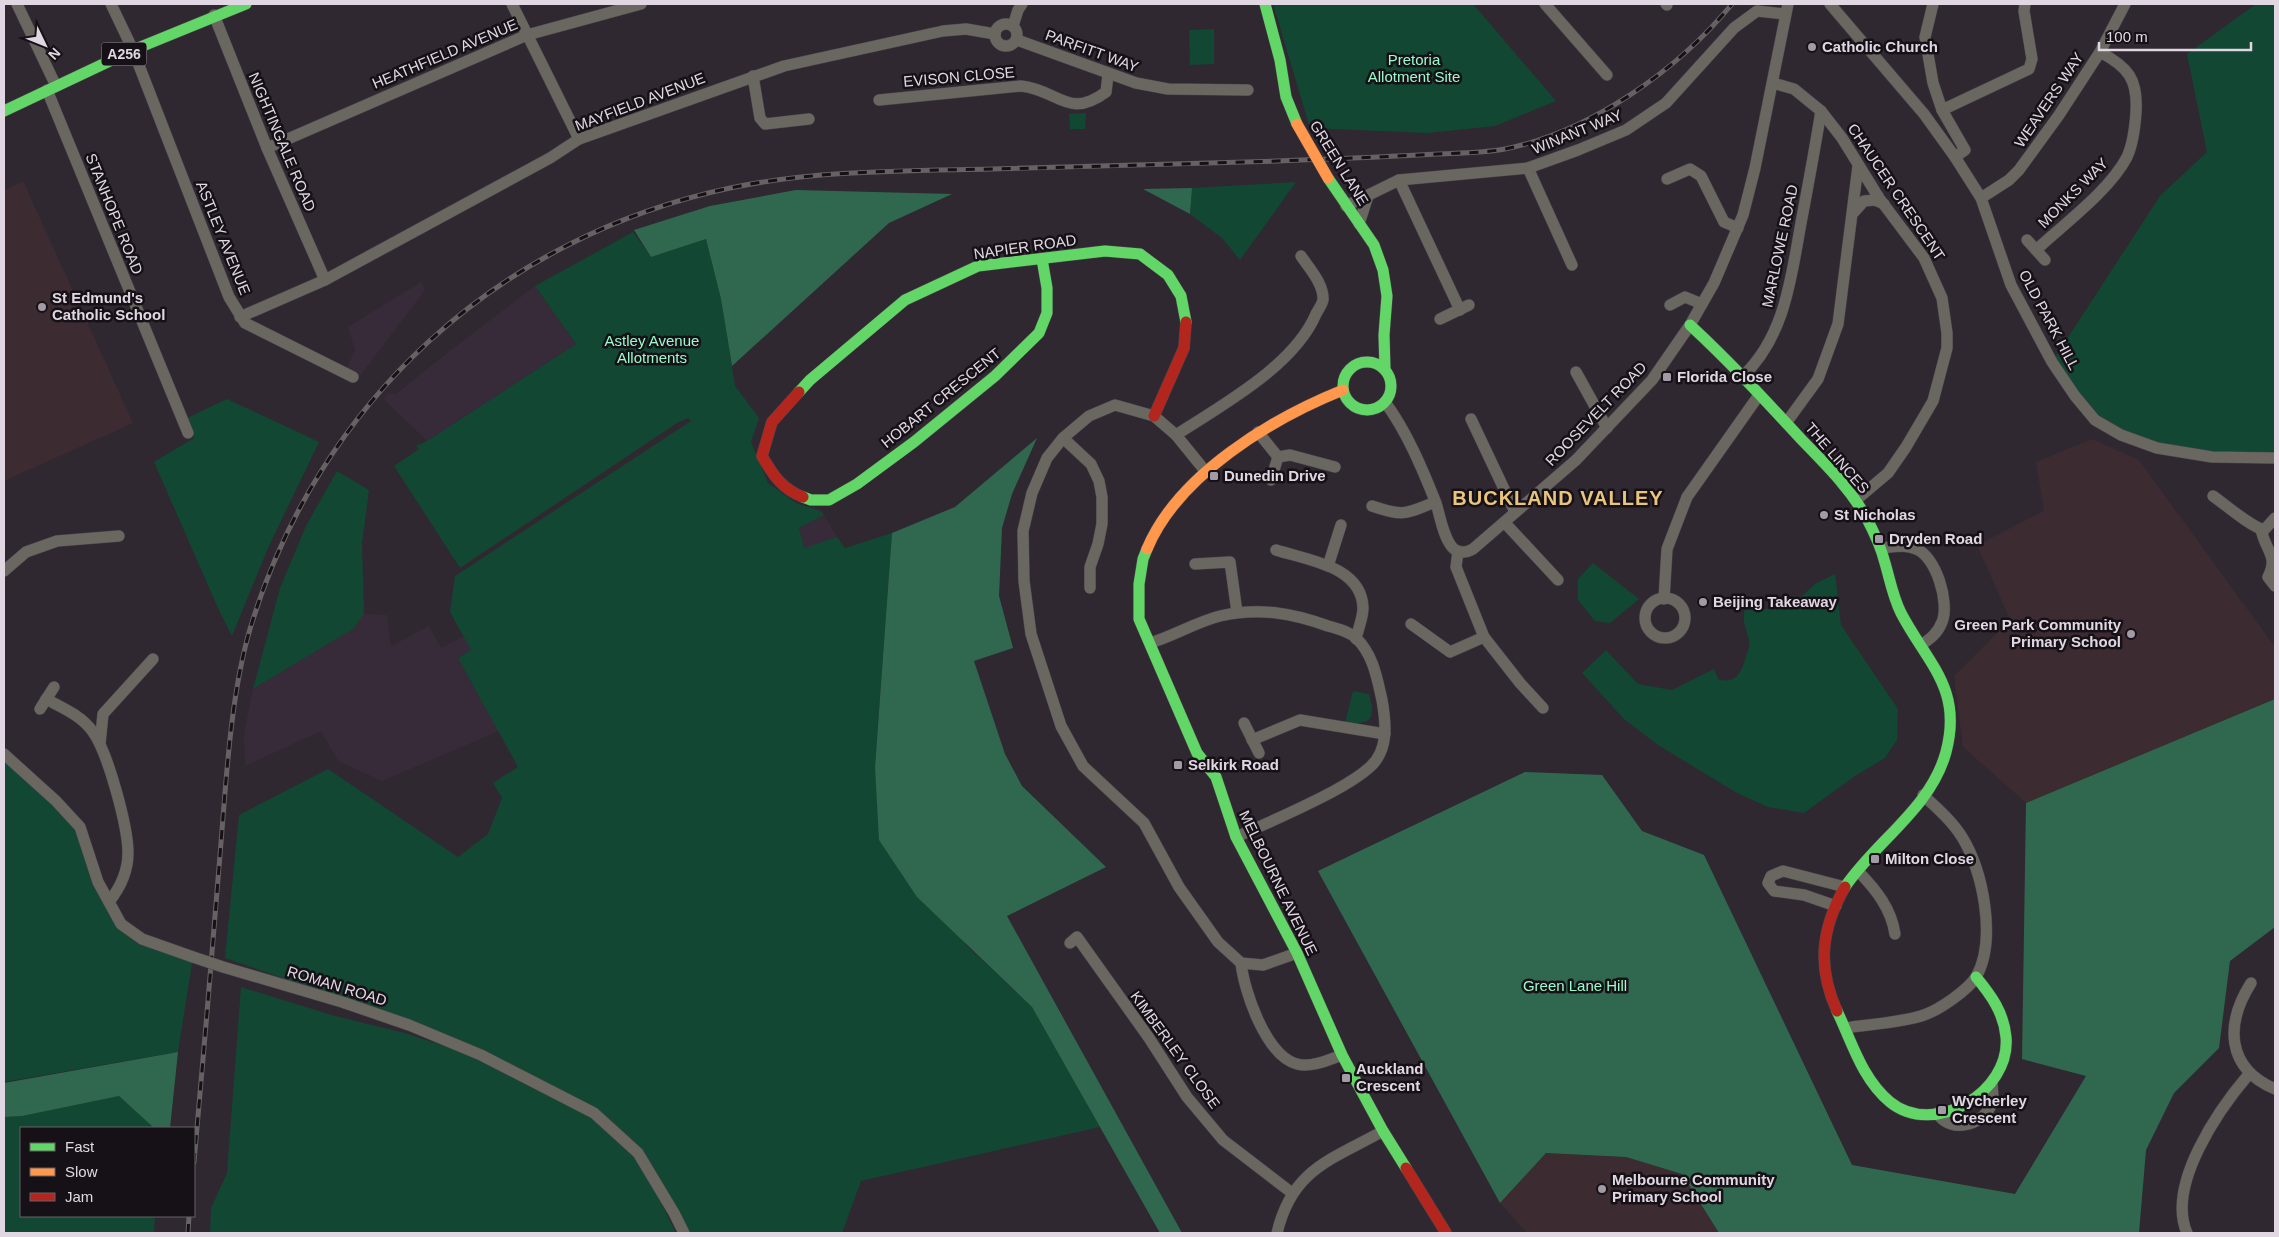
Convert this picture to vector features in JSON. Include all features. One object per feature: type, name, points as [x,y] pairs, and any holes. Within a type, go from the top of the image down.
[{"type":"street","name":"STANHOPE ROAD","points":[[17,4],[188,433]]},
{"type":"street","name":"ASTLEY AVENUE","points":[[111,4],[133,50],[229,297],[240,317],[245,323],[353,377]]},
{"type":"street","name":"A256","points":[[4,111],[133,50],[246,4]]},
{"type":"street","points":[[512,4],[579,139]]},
{"type":"street","name":"HEATHFIELD AVENUE","points":[[267,148],[528,35],[641,4]]},
{"type":"street","points":[[1013,26],[1022,4]]},
{"type":"street","name":"GREEN LANE","points":[[1265,4],[1280,60],[1286,97],[1297,124],[1328,178],[1374,245],[1382,270],[1386,296],[1385,369]]},
{"type":"street","points":[[1545,4],[1607,75]]},
{"type":"street","name":"OLD PARK HILL","points":[[1830,4],[1924,114],[1955,157],[1981,198],[2011,285],[2052,362],[2075,396],[2096,420],[2121,435],[2157,448],[2212,457],[2275,458]]},
{"type":"street","points":[[1933,4],[1925,37],[1933,83],[1942,110],[1965,150],[1955,157]]},
{"type":"street","points":[[1942,110],[2029,69],[2032,59],[2024,11],[2025,4]]},
{"type":"street","name":"WEAVERS WAY","points":[[1981,198],[2009,180],[2019,170],[2059,115],[2100,52],[2125,4]]},
{"type":"street","name":"ROOSEVELT ROAD","points":[[1458,551],[1466,552],[1473,549],[1576,460],[1652,380],[1690,325],[1714,283],[1738,228],[1755,168],[1787,9]]},
{"type":"street","name":"WINANT WAY","points":[[1346,206],[1399,180],[1528,168],[1626,130],[1666,103],[1734,28],[1757,11],[1787,9]]},
{"type":"street","name":"NIGHTINGALE ROAD","points":[[214,16],[267,148],[325,280]]},
{"type":"street","points":[[995,34],[1002,24],[1013,26],[1017,32],[1017,40]]},
{"type":"street","name":"MAYFIELD AVENUE","points":[[240,317],[325,280],[550,158],[579,139],[753,76],[784,66],[943,31],[966,29],[995,34],[997,42],[1004,46],[1012,45],[1017,40]]},
{"type":"street","name":"PARFITT WAY","points":[[1017,40],[1108,75],[1136,83],[1168,89],[1248,90]]},
{"type":"street","name":"MONKS WAY","points":[[2036,250],[2106,185],[2128,156],[2136,124],[2137,102],[2134,83],[2123,66],[2100,52]]},
{"type":"street","name":"EVISON CLOSE","points":[[879,100],[1021,86],[1036,88],[1047,92],[1062,102],[1078,105],[1093,102],[1106,92],[1108,75]]},
{"type":"street","points":[[753,76],[760,118],[765,124],[809,119]]},
{"type":"street","name":"CHAUCER CRESCENT","points":[[1773,83],[1794,89],[1822,111],[1842,138],[1858,166],[1884,204],[1924,258],[1935,278],[1945,315],[1947,348],[1933,401],[1888,473],[1856,500]]},
{"type":"street","name":"MARLOWE ROAD","points":[[1742,377],[1754,366],[1770,343],[1784,311],[1822,111]]},
{"type":"street","points":[[1786,423],[1818,379],[1838,324],[1858,166]]},
{"type":"street","points":[[1528,168],[1572,264]]},
{"type":"street","points":[[1667,179],[1690,169],[1701,176],[1724,222],[1738,228]]},
{"type":"street","points":[[1399,180],[1464,307],[1440,319]]},
{"type":"street","points":[[1359,224],[1368,196]]},
{"type":"street","points":[[1853,213],[1864,201],[1875,200],[1884,204]]},
{"type":"street","name":"MONKS WAY","points":[[2027,240],[2045,260]]},
{"type":"street","name":"NAPIER ROAD","points":[[790,492],[773,476],[762,456],[772,422],[810,380],[905,300],[978,266],[1106,251],[1140,254],[1168,275],[1181,296],[1186,320],[1184,348],[1154,416]]},
{"type":"street","points":[[1176,435],[1246,389],[1296,348],[1312,326],[1323,300],[1318,281],[1301,256]]},
{"type":"street","name":"HOBART CRESCENT","points":[[790,492],[811,500],[829,500],[857,484],[914,442],[995,376],[1039,333],[1047,313],[1047,288],[1042,259]]},
{"type":"street","points":[[1670,305],[1685,298],[1702,304]]},
{"type":"street","name":"THE LINCES","points":[[1690,325],[1786,423],[1856,500],[1881,548],[1897,604],[1935,666],[1944,686],[1949,704],[1950,735],[1947,751],[1941,765],[1923,795],[1845,887],[1836,906],[1827,935],[1823,965],[1830,997],[1864,1070],[1889,1100],[1904,1111],[1937,1113]]},
{"type":"street","name":"GREEN LANE","points":[[1369,362],[1384,335]]},
{"type":"street","points":[[1369,362],[1385,369],[1391,384],[1391,392],[1385,402],[1372,410],[1357,408],[1346,398],[1343,390],[1345,376],[1349,370],[1355,365],[1369,362]]},
{"type":"street","points":[[1576,372],[1606,428]]},
{"type":"street","name":"MELBOURNE AVENUE","points":[[1343,390],[1314,402],[1258,432],[1232,450],[1176,501],[1155,530],[1143,559],[1138,584],[1140,619],[1197,753],[1216,777],[1236,837],[1297,953],[1342,1055],[1384,1131],[1446,1233]]},
{"type":"street","points":[[1664,598],[1667,549],[1687,497],[1759,395]]},
{"type":"street","points":[[1385,402],[1401,424],[1435,502],[1450,543],[1458,551],[1456,567],[1484,637],[1520,683],[1543,708]]},
{"type":"street","points":[[1206,472],[1176,435],[1154,416],[1115,406],[1089,416],[1064,438],[1047,458],[1032,493],[1023,531],[1024,581],[1031,634],[1061,726],[1083,766],[1144,823],[1179,887],[1201,921],[1218,942],[1242,963],[1263,965],[1297,953]]},
{"type":"street","points":[[1471,419],[1516,512]]},
{"type":"street","points":[[1258,432],[1278,457]]},
{"type":"street","points":[[1064,438],[1091,464],[1102,497],[1102,524],[1098,544],[1090,567],[1090,588]]},
{"type":"street","points":[[1278,457],[1290,455],[1335,467]]},
{"type":"street","points":[[1271,480],[1278,457]]},
{"type":"street","points":[[2213,496],[2244,517],[2254,527],[2264,530],[2275,518]]},
{"type":"street","points":[[1372,506],[1396,514],[1408,512],[1435,502]]},
{"type":"street","points":[[1505,523],[1558,580]]},
{"type":"street","points":[[1328,566],[1341,525]]},
{"type":"street","points":[[2261,529],[2274,566],[2268,577],[2275,586]]},
{"type":"street","points":[[4,571],[26,552],[57,541],[119,536]]},
{"type":"street","points":[[1881,548],[1903,546],[1917,549],[1926,555],[1938,578],[1943,593],[1943,621],[1932,637],[1921,645]]},
{"type":"street","points":[[1276,550],[1328,566],[1347,575],[1358,591],[1363,607],[1356,639]]},
{"type":"street","points":[[1195,564],[1230,562],[1237,612]]},
{"type":"street","points":[[1150,643],[1218,616],[1237,612],[1255,611],[1294,614],[1347,632],[1356,639],[1374,663],[1385,716],[1385,734],[1381,753],[1371,767],[1350,782],[1301,808],[1236,837]]},
{"type":"street","points":[[1411,624],[1450,652],[1484,637]]},
{"type":"street","points":[[54,687],[43,704],[90,718],[103,714],[153,659]]},
{"type":"street","points":[[100,744],[103,714]]},
{"type":"street","points":[[76,715],[92,730],[100,744],[119,806],[128,853],[125,875],[115,894],[108,902]]},
{"type":"street","points":[[1252,740],[1300,720],[1385,734]]},
{"type":"street","points":[[1244,723],[1259,754]]},
{"type":"street","name":"ROMAN ROAD","points":[[4,754],[56,800],[80,827],[98,882],[108,902],[121,924],[142,939],[224,967],[342,1002],[409,1025],[481,1054],[594,1113],[638,1153],[648,1167],[684,1233]]},
{"type":"street","points":[[1845,1028],[1924,1015],[1962,992],[1976,977],[1985,948],[1986,924],[1978,872],[1961,836],[1949,820],[1923,795]]},
{"type":"street","points":[[1836,906],[1804,895],[1774,891],[1768,882],[1771,876],[1783,871],[1845,887]]},
{"type":"street","points":[[1859,872],[1878,892],[1893,919],[1895,934]]},
{"type":"street","name":"KIMBERLEY CLOSE","points":[[1070,942],[1077,937],[1149,1038],[1187,1097],[1224,1140],[1292,1193]]},
{"type":"street","points":[[1242,963],[1243,982],[1267,1039],[1277,1052],[1288,1061],[1298,1065],[1315,1064],[1342,1055]]},
{"type":"street","points":[[1976,977],[1996,1000],[2004,1015],[2008,1046],[2000,1074],[1992,1083],[1984,1093],[1971,1103],[1937,1113],[1940,1119],[1951,1124],[1964,1125],[1976,1122],[1993,1100],[1992,1083]]},
{"type":"street","points":[[2251,983],[2240,999],[2235,1018],[2234,1035],[2242,1063],[2249,1074],[2256,1080],[2275,1089]]},
{"type":"street","points":[[2187,1233],[2184,1226],[2183,1203],[2186,1178],[2215,1119],[2229,1097],[2249,1074]]},
{"type":"street","points":[[1277,1233],[1281,1217],[1292,1193],[1310,1171],[1384,1131]]},
{"type":"shaded area","name":"St Edmund's Catholic School","points":[[23,181],[133,423],[4,481],[4,190]]},
{"type":"shaded area","points":[[421,282],[425,290],[359,377],[346,370],[355,350],[348,327]]},
{"type":"shaded area","points":[[535,286],[576,344],[427,441],[384,399],[388,393],[396,394]]},
{"type":"shaded area","name":"Green Park Community Primary School","points":[[2092,439],[2139,460],[2275,647],[2275,699],[2026,803],[1963,747],[1954,676],[2010,620],[1977,545],[2044,511],[2036,462]]},
{"type":"shaded area","points":[[824,515],[837,537],[804,549],[799,528]]},
{"type":"shaded area","points":[[364,614],[387,615],[391,646],[429,626],[441,648],[464,636],[471,650],[458,658],[499,731],[382,781],[338,761],[321,731],[245,766],[244,734],[253,689],[353,629]]},
{"type":"shaded area","name":"Melbourne Community Primary School","points":[[1546,1153],[1626,1157],[1682,1174],[1719,1233],[1527,1233],[1500,1203]]},
{"type":"green space","name":"Pretoria Allotment Site","points":[[1273,4],[1473,4],[1556,101],[1495,126],[1428,133],[1310,128]]},
{"type":"green space","points":[[2256,4],[2275,4],[2275,458],[2157,448],[2095,420],[2052,362],[2160,196],[2207,152],[2187,54]]},
{"type":"green space","points":[[1214,29],[1214,64],[1190,65],[1189,30]]},
{"type":"green space","points":[[1086,113],[1085,129],[1070,129],[1069,114]]},
{"type":"green space","points":[[1296,182],[1240,260],[1223,239],[1190,214],[1192,188]]},
{"type":"green space","points":[[1192,188],[1190,214],[1143,189]]},
{"type":"green space","points":[[796,190],[952,194],[889,223],[732,366],[721,299],[706,239],[651,257],[634,230],[710,206]]},
{"type":"green space","name":"Astley Avenue Allotments","points":[[633,232],[651,257],[706,239],[721,299],[735,386],[759,418],[751,442],[768,483],[796,503],[821,511],[824,515],[799,528],[804,548],[837,537],[845,548],[892,533],[875,767],[966,945],[1032,1007],[1100,1127],[861,1181],[842,1233],[689,1233],[638,1147],[593,1109],[407,1021],[225,958],[239,815],[328,769],[458,857],[488,834],[502,798],[493,783],[518,767],[458,658],[471,650],[450,612],[455,576],[691,421],[688,418],[677,423],[460,568],[394,466],[419,449],[416,446],[427,441],[576,344],[535,286]]},
{"type":"green space","points":[[227,399],[319,442],[268,548],[232,636],[154,462],[194,438],[185,419]]},
{"type":"green space","points":[[1037,438],[1012,494],[1002,528],[999,596],[1013,648],[974,661],[1005,754],[1022,786],[1106,867],[1007,916],[1182,1233],[1160,1233],[1032,1007],[917,897],[879,840],[875,767],[892,533],[955,507]]},
{"type":"green space","points":[[337,471],[369,490],[362,544],[364,614],[353,629],[253,689],[280,588],[306,526]]},
{"type":"green space","points":[[1593,563],[1639,599],[1610,623],[1595,621],[1578,600],[1578,579]]},
{"type":"green space","points":[[1835,574],[1841,625],[1898,709],[1897,740],[1885,758],[1855,776],[1804,813],[1768,807],[1737,793],[1658,745],[1624,719],[1582,673],[1606,650],[1638,684],[1672,690],[1714,669],[1718,679],[1734,679],[1740,672],[1749,647],[1744,621],[1745,610],[1789,608],[1815,584]]},
{"type":"green space","points":[[1353,691],[1369,694],[1371,715],[1369,719],[1361,723],[1345,723]]},
{"type":"green space","name":"Green Lane Hill","points":[[2275,699],[2275,927],[2230,961],[2219,1048],[2174,1093],[2146,1150],[2139,1233],[1719,1233],[1682,1174],[1626,1157],[1546,1153],[1500,1203],[1318,871],[1525,772],[1602,775],[1642,831],[1704,855],[1852,1165],[2015,1194],[2086,1076],[2022,1059],[2026,803]]},
{"type":"green space","points":[[4,754],[80,827],[118,928],[138,944],[193,957],[178,1052],[4,1082]]},
{"type":"green space","points":[[241,987],[335,1016],[405,1033],[483,1059],[594,1113],[641,1162],[676,1233],[210,1233],[211,1208],[227,1173]]},
{"type":"green space","points":[[178,1052],[170,1127],[153,1127],[119,1096],[22,1116],[4,1117],[4,1083]]},
{"type":"green space","points":[[119,1096],[153,1127],[20,1127],[20,1217],[155,1217],[154,1233],[4,1233],[4,1117],[20,1116]]},
{"type":"railway","points":[[195,1151],[233,712],[243,655],[250,629],[281,547],[321,471],[371,403],[428,342],[494,289],[567,246],[646,212],[730,188],[762,182],[861,172],[1277,161],[1471,153],[1505,149],[1537,141],[1569,128],[1600,113],[1630,95],[1686,52],[1732,4]]},
{"type":"railway","points":[[188,1233],[189,1217]]},
{"type":"traffic: fast","points":[[4,111],[133,50],[246,4]]},
{"type":"traffic: fast","points":[[1265,4],[1280,60],[1286,97],[1297,124]]},
{"type":"traffic: fast","points":[[1328,178],[1374,245],[1383,270],[1387,296],[1384,335],[1385,369]]},
{"type":"traffic: fast","points":[[799,392],[810,380],[905,300],[978,266],[1105,251],[1140,254],[1168,275],[1181,296],[1186,322]]},
{"type":"traffic: fast","points":[[803,497],[811,500],[829,500],[857,484],[914,442],[995,376],[1039,333],[1047,313],[1047,288],[1042,259]]},
{"type":"traffic: fast","points":[[1690,325],[1747,381],[1828,467],[1859,506],[1879,545],[1901,613],[1940,677],[1946,693],[1950,710],[1950,730],[1946,752],[1939,772],[1916,807],[1872,854],[1845,887]]},
{"type":"traffic: fast","points":[[1362,362],[1372,362],[1384,369],[1391,381],[1391,386],[1391,391],[1384,403],[1372,410],[1362,410],[1354,406],[1347,399],[1343,391],[1343,381],[1347,373],[1354,366],[1362,362]]},
{"type":"traffic: fast","points":[[1147,549],[1143,559],[1139,584],[1139,619],[1197,753],[1216,777],[1236,837],[1297,953],[1342,1055],[1383,1131],[1406,1168]]},
{"type":"traffic: fast","points":[[1837,1011],[1865,1071],[1880,1093],[1890,1102],[1908,1112],[1927,1115],[1947,1112],[1966,1104],[1983,1091],[1996,1075],[2004,1057],[2006,1037],[2003,1020],[1992,998],[1976,977]]},
{"type":"traffic: slow","points":[[1297,124],[1328,178]]},
{"type":"traffic: slow","points":[[1147,549],[1161,522],[1181,497],[1204,474],[1230,453],[1286,417],[1343,390]]},
{"type":"traffic: jam","points":[[1154,416],[1184,348],[1186,322]]},
{"type":"traffic: jam","points":[[799,392],[772,422],[762,456],[779,481],[789,490],[803,497]]},
{"type":"traffic: jam","points":[[1837,1011],[1826,979],[1824,948],[1831,918],[1845,887]]},
{"type":"traffic: jam","points":[[1406,1168],[1446,1233]]},
{"type":"place","name":"Catholic Church","points":[[1812,47]]},
{"type":"place","name":"St Edmund's Catholic School","points":[[42,307]]},
{"type":"place","name":"Florida Close","points":[[1667,377]]},
{"type":"place","name":"Dunedin Drive","points":[[1214,476]]},
{"type":"place","name":"St Nicholas","points":[[1824,515]]},
{"type":"place","name":"Dryden Road","points":[[1879,539]]},
{"type":"place","name":"Beijing Takeaway","points":[[1703,602]]},
{"type":"place","name":"Green Park Community Primary School","points":[[2131,634]]},
{"type":"place","name":"Selkirk Road","points":[[1178,765]]},
{"type":"place","name":"Milton Close","points":[[1875,859]]},
{"type":"place","name":"Auckland Crescent","points":[[1346,1078]]},
{"type":"place","name":"Wycherley Crescent","points":[[1942,1110]]},
{"type":"place","name":"Melbourne Community Primary School","points":[[1602,1189]]},
{"type":"district","name":"BUCKLAND VALLEY","points":[[1558,498]]}]
